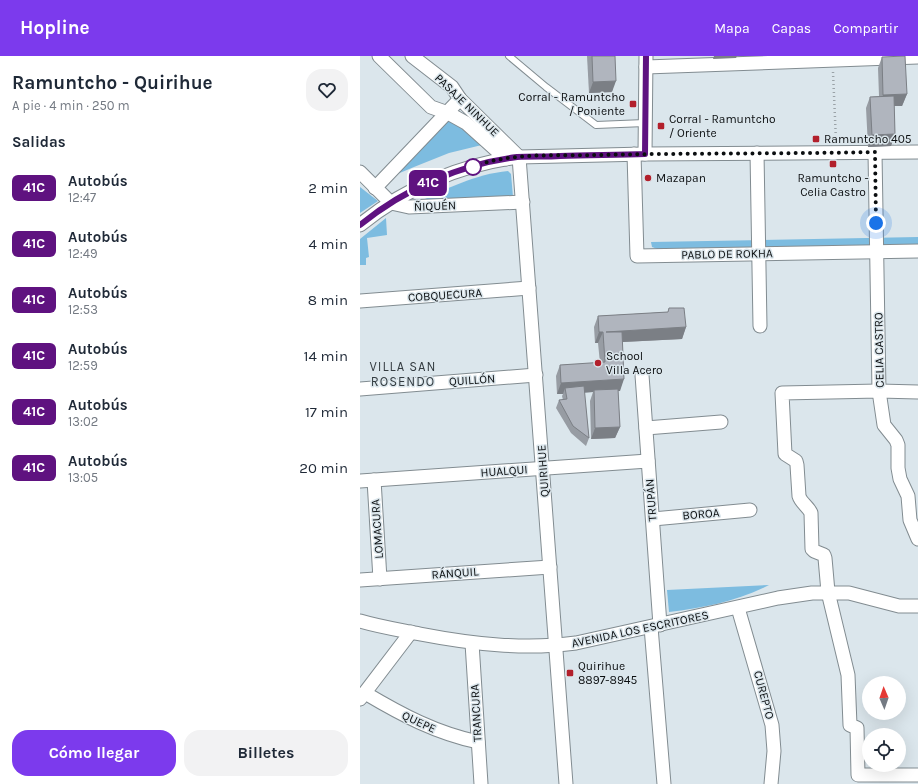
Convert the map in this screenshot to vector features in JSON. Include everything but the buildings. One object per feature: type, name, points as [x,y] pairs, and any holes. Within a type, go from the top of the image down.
[{"type":"street","name":"PASAJE NINHUE","points":[[379,56],[431,107],[448,113],[466,123],[506,159]]},
{"type":"street","name":"PASAJE NINHUE","points":[[412,56],[452,87],[460,99],[519,157]]},
{"type":"street","points":[[640,154],[646,123],[646,61],[833,60],[918,57]]},
{"type":"street","points":[[375,188],[460,99]]},
{"type":"street","name":"CELIA CASTRO","points":[[875,152],[879,391],[884,425],[896,440],[898,445],[898,468],[900,479],[908,496],[910,520],[918,539]]},
{"type":"street","points":[[360,225],[411,191],[449,174],[486,163],[519,157],[640,154],[918,152]]},
{"type":"street","points":[[757,153],[760,326]]},
{"type":"street","name":"PABLO DE ROKHA","points":[[640,154],[637,256],[918,251]]},
{"type":"street","name":"QUIRIHUE","points":[[519,157],[566,784]]},
{"type":"street","points":[[361,175],[391,203]]},
{"type":"street","name":"ÑIQUÉN","points":[[391,203],[418,208],[523,202]]},
{"type":"street","name":"COBQUECURA","points":[[360,301],[529,288]]},
{"type":"street","name":"QUILLÓN","points":[[360,388],[536,375]]},
{"type":"street","name":"TRUPÁN","points":[[642,375],[653,518],[656,626],[664,784]]},
{"type":"street","points":[[918,392],[879,391],[782,393],[785,454],[796,461],[800,500],[811,513],[812,549],[824,555],[825,558],[828,592],[848,675],[850,725],[857,728],[858,775],[918,776]]},
{"type":"street","points":[[646,428],[721,422]]},
{"type":"street","name":"HUALQUI","points":[[360,481],[648,461]]},
{"type":"street","name":"LOMACURA","points":[[374,480],[380,579]]},
{"type":"street","name":"BOROA","points":[[653,518],[750,510]]},
{"type":"street","name":"RÁNQUIL","points":[[360,580],[550,567]]},
{"type":"street","name":"AVENIDA LOS ESCRITORES","points":[[360,621],[472,643],[556,645],[576,643],[790,596],[842,592],[856,594],[899,606],[918,606]]},
{"type":"street","name":"CUREPTO","points":[[738,608],[772,725],[774,752],[771,784]]},
{"type":"street","points":[[362,696],[411,632]]},
{"type":"street","name":"TRANCURA","points":[[472,643],[481,784]]},
{"type":"street","name":"QUEPE","points":[[362,696],[421,724],[450,735],[478,742]]},
{"type":"lane","points":[[509,56],[546,87],[596,125],[646,123]]},
{"type":"path","points":[[833,60],[837,153]]},
{"type":"shaded area","points":[[440,115],[486,144],[449,153],[383,180]]},
{"type":"shaded area","points":[[508,171],[511,174],[513,197],[417,203],[484,175]]},
{"type":"shaded area","points":[[360,187],[378,201],[360,213]]},
{"type":"shaded area","points":[[386,218],[387,235],[367,238],[369,257],[366,258],[366,265],[360,265],[360,239]]},
{"type":"shaded area","points":[[918,237],[918,247],[660,250],[652,247],[651,242]]},
{"type":"shaded area","points":[[769,585],[733,600],[669,612],[667,590]]},
{"type":"bus line","name":"41C","points":[[360,225],[380,210],[427,183],[449,174],[486,163],[519,157],[645,154],[646,56]]},
{"type":"place","name":"Corral - Ramuntcho / Poniente","points":[[633,104]]},
{"type":"place","name":"Corral - Ramuntcho / Oriente","points":[[661,126]]},
{"type":"place","name":"Ramuntcho 405","points":[[816,139]]},
{"type":"place","name":"Ramuntcho - Celia Castro","points":[[833,164]]},
{"type":"place","name":"Mazapan","points":[[648,178]]},
{"type":"place","name":"School Villa Acero","points":[[598,363]]},
{"type":"place","name":"Quirihue 8897-8945","points":[[570,673]]},
{"type":"district","name":"VILLA SAN ROSENDO","points":[[403,374]]},
{"type":"route","points":[[473,167],[519,157],[645,154],[875,152],[876,223]]}]
